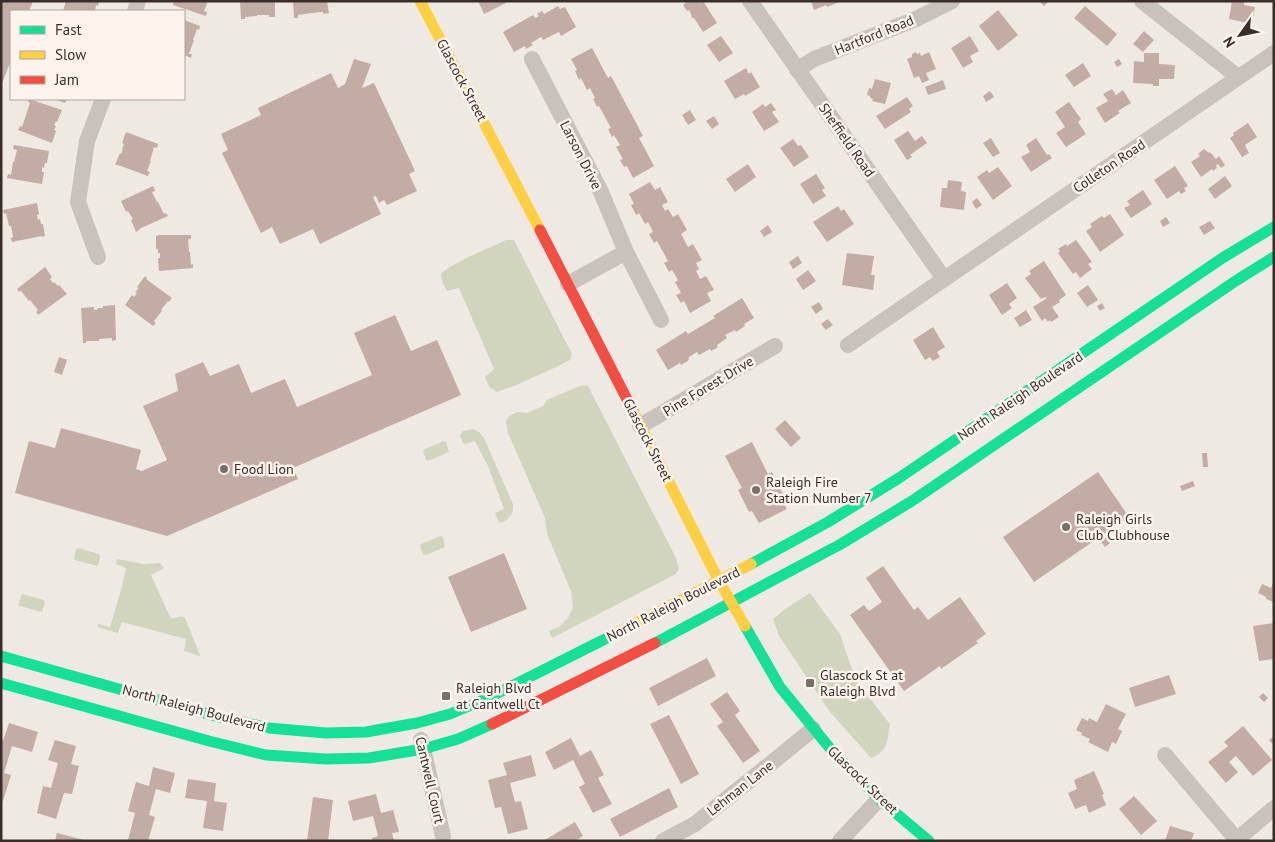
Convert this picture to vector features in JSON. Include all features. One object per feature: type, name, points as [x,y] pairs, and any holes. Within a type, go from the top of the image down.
[{"type":"main road","name":"Glascock Street","points":[[420,1],[568,284],[731,603],[780,687],[833,752],[879,799],[929,841]]},
{"type":"main road","name":"North Raleigh Boulevard","points":[[1,656],[218,717],[269,728],[326,733],[366,732],[417,723],[450,714],[490,697],[720,581],[828,522],[898,478],[1224,257],[1274,227]]},
{"type":"main road","name":"North Raleigh Boulevard","points":[[1,683],[266,755],[326,759],[369,758],[423,749],[458,739],[500,721],[731,603],[841,544],[912,501],[1237,280],[1274,257]]},
{"type":"street","name":"Sheffield Road","points":[[750,1],[944,279]]},
{"type":"street","name":"Hartford Road","points":[[797,70],[814,59],[916,19],[952,1]]},
{"type":"street","points":[[1142,1],[1238,77]]},
{"type":"street","name":"Colleton Road","points":[[848,345],[1274,53]]},
{"type":"street","name":"Larson Drive","points":[[532,59],[601,192],[626,252],[661,320]]},
{"type":"street","points":[[98,258],[78,202],[87,141],[103,100]]},
{"type":"street","points":[[568,284],[626,252]]},
{"type":"street","name":"Pine Forest Drive","points":[[640,426],[775,346]]},
{"type":"street","name":"Cantwell Court","points":[[417,723],[443,836]]},
{"type":"street","name":"Lehman Lane","points":[[663,841],[695,824],[813,729]]},
{"type":"street","points":[[1165,755],[1235,840],[1274,808]]},
{"type":"street","points":[[840,841],[879,799]]},
{"type":"green space","points":[[506,240],[514,240],[572,354],[570,360],[497,392],[489,387],[485,377],[494,369],[459,288],[447,291],[441,274],[461,261]]},
{"type":"green space","points":[[582,385],[588,386],[675,556],[679,569],[676,574],[552,638],[549,631],[559,627],[568,618],[573,607],[571,591],[547,534],[545,518],[508,433],[506,421],[509,416],[517,412],[527,413],[543,406],[547,400]]},
{"type":"green space","points":[[473,429],[484,438],[513,504],[513,511],[510,516],[499,523],[495,513],[504,509],[488,466],[475,441],[463,443],[460,435],[463,431]]},
{"type":"green space","points":[[444,441],[449,452],[428,461],[426,460],[423,451]]},
{"type":"green space","points":[[441,536],[443,537],[445,547],[426,555],[423,554],[421,544]]},
{"type":"green space","points":[[76,549],[99,554],[98,565],[75,560]]},
{"type":"green space","points":[[117,559],[144,564],[160,563],[164,568],[151,575],[171,619],[182,616],[185,618],[199,656],[184,651],[186,639],[122,622],[118,633],[97,626],[99,624],[110,627],[122,587],[126,568],[116,564]]},
{"type":"green space","points":[[810,593],[840,634],[856,681],[890,724],[884,748],[871,758],[830,712],[779,636],[773,619]]},
{"type":"green space","points":[[22,594],[44,600],[42,612],[18,605]]},
{"type":"building","points":[[1,1],[33,1],[29,10],[10,10],[10,63],[1,86]]},
{"type":"building","points":[[66,1],[99,1],[95,10],[63,10]]},
{"type":"building","points":[[174,1],[208,1],[204,11],[207,12],[206,16],[173,5]]},
{"type":"building","points":[[240,1],[275,1],[275,17],[257,15],[241,19]]},
{"type":"building","points":[[293,1],[327,1],[329,13],[311,13],[298,15],[298,18],[294,18]]},
{"type":"building","points":[[478,1],[505,1],[506,3],[484,14]]},
{"type":"building","points":[[688,1],[698,1],[699,3],[703,1],[717,23],[703,32],[694,18],[691,17],[689,10],[687,11],[683,5]]},
{"type":"building","points":[[811,1],[842,1],[814,10]]},
{"type":"building","points":[[1039,1],[1049,1],[1044,6]]},
{"type":"building","points":[[1232,1],[1244,1],[1244,5],[1255,7],[1252,24],[1229,19]]},
{"type":"building","points":[[558,6],[560,9],[565,7],[576,27],[561,36],[559,32],[543,40],[541,37],[531,43],[533,45],[526,49],[525,46],[514,52],[503,32],[533,15],[535,18],[542,11],[544,14]]},
{"type":"building","points":[[1085,6],[1117,34],[1107,46],[1074,18]]},
{"type":"building","points":[[998,10],[1018,35],[998,51],[979,26]]},
{"type":"building","points":[[185,20],[200,26],[199,30],[197,29],[189,54],[192,54],[191,58],[185,55]]},
{"type":"building","points":[[1144,31],[1154,40],[1143,52],[1133,44]]},
{"type":"building","points":[[721,36],[733,53],[719,62],[707,45]]},
{"type":"building","points":[[970,36],[979,51],[970,56],[973,62],[963,68],[951,48]]},
{"type":"building","points":[[592,48],[608,78],[611,76],[643,136],[639,138],[654,166],[633,178],[627,166],[624,167],[620,160],[623,159],[616,147],[620,145],[614,135],[612,137],[608,129],[611,128],[599,106],[597,107],[590,88],[587,90],[581,78],[579,80],[575,71],[577,70],[571,59]]},
{"type":"building","points":[[916,52],[917,54],[920,53],[921,56],[929,52],[936,69],[926,73],[929,80],[922,83],[919,76],[914,78],[907,59]]},
{"type":"building","points":[[1144,53],[1159,53],[1159,64],[1175,65],[1174,79],[1159,79],[1159,86],[1133,83],[1134,61],[1144,62]]},
{"type":"building","points":[[354,59],[371,64],[362,88],[374,83],[415,171],[409,174],[417,191],[387,205],[384,200],[379,203],[376,196],[373,197],[381,214],[320,244],[313,229],[280,244],[272,227],[261,233],[222,153],[228,150],[221,134],[261,115],[258,108],[331,73],[338,88],[345,84]]},
{"type":"building","points":[[1119,59],[1122,64],[1117,67],[1114,62]]},
{"type":"building","points":[[1083,63],[1091,76],[1074,87],[1065,75]]},
{"type":"building","points":[[746,68],[749,74],[751,72],[760,87],[745,96],[744,94],[735,99],[724,81]]},
{"type":"building","points":[[875,79],[891,83],[885,104],[872,101],[873,99],[867,95],[869,88],[872,89]]},
{"type":"building","points":[[943,80],[946,89],[928,95],[925,87]]},
{"type":"building","points":[[1112,89],[1116,95],[1123,90],[1131,103],[1118,111],[1120,113],[1105,123],[1096,108],[1108,101],[1103,94]]},
{"type":"building","points":[[990,91],[994,97],[986,102],[983,96]]},
{"type":"building","points":[[907,97],[913,106],[909,109],[911,112],[885,129],[876,116]]},
{"type":"building","points":[[32,100],[62,110],[54,125],[56,126],[54,130],[56,131],[52,143],[18,130],[20,126],[22,127],[30,103],[28,102]]},
{"type":"building","points":[[1069,102],[1081,119],[1078,122],[1086,134],[1066,147],[1056,133],[1065,127],[1055,112]]},
{"type":"building","points":[[771,103],[776,110],[772,112],[779,122],[764,131],[752,112],[763,104],[765,107]]},
{"type":"building","points":[[690,110],[696,120],[688,125],[682,115]]},
{"type":"building","points":[[714,116],[719,124],[712,129],[706,121]]},
{"type":"building","points":[[1248,123],[1257,137],[1245,145],[1249,153],[1242,157],[1230,138],[1234,135],[1233,133]]},
{"type":"building","points":[[908,131],[915,141],[922,136],[927,143],[910,155],[912,157],[907,160],[894,140]]},
{"type":"building","points":[[126,132],[158,144],[157,148],[154,147],[147,171],[150,172],[148,176],[115,165],[123,149],[124,144],[122,143]]},
{"type":"building","points":[[991,138],[1000,153],[993,157],[983,143]]},
{"type":"building","points":[[1036,138],[1047,155],[1049,154],[1052,158],[1031,172],[1021,157],[1030,152],[1026,145]]},
{"type":"building","points":[[793,139],[798,146],[801,145],[809,157],[794,167],[780,148]]},
{"type":"building","points":[[14,145],[49,151],[47,163],[45,163],[44,168],[42,167],[42,172],[44,172],[42,184],[7,178],[8,174],[11,175],[17,150],[13,149]]},
{"type":"building","points":[[1204,149],[1210,152],[1216,159],[1219,156],[1225,165],[1221,168],[1218,164],[1217,168],[1213,171],[1212,169],[1201,177],[1191,162],[1200,156],[1198,154]]},
{"type":"building","points":[[748,164],[756,177],[735,192],[726,179]]},
{"type":"building","points":[[1175,166],[1188,186],[1184,188],[1186,191],[1181,194],[1179,191],[1167,199],[1154,180]]},
{"type":"building","points":[[998,167],[1012,186],[993,200],[977,177],[987,170],[989,173]]},
{"type":"building","points":[[816,174],[825,188],[822,190],[826,196],[813,204],[800,184]]},
{"type":"building","points":[[1225,176],[1232,186],[1215,199],[1208,189]]},
{"type":"building","points":[[948,180],[962,182],[961,191],[966,192],[964,210],[940,207],[942,188],[947,188]]},
{"type":"building","points":[[650,182],[655,190],[660,187],[668,202],[662,205],[665,211],[668,209],[673,217],[678,214],[687,230],[681,234],[688,247],[693,244],[702,260],[696,263],[699,269],[696,271],[700,279],[706,276],[714,290],[707,293],[711,301],[690,313],[684,301],[681,303],[676,295],[681,293],[675,282],[678,280],[672,270],[669,272],[664,263],[668,261],[657,241],[654,243],[649,234],[653,232],[648,222],[645,224],[639,213],[636,215],[631,205],[634,204],[629,194]]},
{"type":"building","points":[[153,186],[155,191],[152,192],[157,202],[164,214],[166,213],[168,216],[136,232],[131,220],[133,219],[128,211],[126,212],[121,201]]},
{"type":"building","points":[[1143,190],[1152,204],[1131,218],[1124,208],[1130,205],[1127,201]]},
{"type":"building","points":[[977,198],[982,205],[976,209],[972,202]]},
{"type":"building","points":[[37,203],[38,220],[40,219],[41,224],[43,224],[45,236],[12,242],[11,226],[9,226],[6,213],[4,214],[3,210]]},
{"type":"building","points":[[838,206],[841,211],[844,209],[854,224],[827,242],[813,222]]},
{"type":"building","points":[[1110,214],[1124,235],[1100,252],[1086,231],[1092,227],[1090,224],[1102,216],[1104,218]]},
{"type":"building","points":[[1166,217],[1170,223],[1163,227],[1160,221]]},
{"type":"building","points":[[1210,221],[1215,228],[1204,235],[1199,227]]},
{"type":"building","points":[[768,225],[772,232],[764,237],[760,231]]},
{"type":"building","points":[[191,235],[191,239],[188,239],[193,268],[159,271],[158,258],[160,258],[160,253],[156,249],[156,236]]},
{"type":"building","points":[[1076,240],[1092,262],[1088,264],[1092,269],[1080,278],[1076,272],[1073,274],[1058,253],[1060,251],[1058,249]]},
{"type":"building","points":[[847,253],[874,256],[871,275],[875,275],[873,290],[842,285]]},
{"type":"building","points":[[798,256],[802,263],[793,269],[789,262]]},
{"type":"building","points":[[1044,261],[1066,295],[1052,307],[1059,317],[1051,322],[1050,320],[1048,322],[1045,318],[1042,321],[1033,307],[1047,298],[1041,299],[1025,278],[1031,274],[1029,271]]},
{"type":"building","points":[[45,267],[52,277],[50,279],[53,283],[59,285],[67,294],[38,315],[36,312],[38,310],[30,300],[17,289]]},
{"type":"building","points":[[808,270],[816,281],[803,290],[796,279]]},
{"type":"building","points":[[145,276],[146,279],[172,298],[161,310],[153,326],[125,305],[132,295],[134,297],[137,293],[135,292],[139,288],[137,287]]},
{"type":"building","points":[[1007,283],[1017,298],[1009,304],[1012,308],[1002,315],[989,295]]},
{"type":"building","points":[[1088,285],[1098,300],[1087,307],[1077,293]]},
{"type":"building","points":[[742,298],[754,318],[736,332],[735,330],[725,335],[727,338],[717,345],[718,347],[699,355],[697,352],[689,357],[688,361],[668,370],[656,350],[686,331],[688,334],[715,318],[713,316]]},
{"type":"building","points":[[819,302],[823,309],[816,314],[811,307]]},
{"type":"building","points":[[1102,303],[1105,308],[1100,311],[1097,306]]},
{"type":"building","points":[[115,305],[116,340],[112,341],[112,338],[99,339],[99,341],[86,341],[86,343],[83,343],[81,308],[94,307],[94,310],[103,308],[103,306]]},
{"type":"building","points":[[1026,310],[1032,320],[1020,327],[1014,318]]},
{"type":"building","points":[[395,315],[411,351],[437,340],[461,395],[293,468],[298,479],[167,536],[15,493],[29,441],[55,448],[61,428],[141,450],[136,469],[142,471],[167,460],[143,406],[178,391],[175,374],[203,362],[210,376],[239,364],[251,393],[285,379],[297,407],[372,375],[354,333]]},
{"type":"building","points":[[828,319],[833,325],[826,330],[821,324]]},
{"type":"building","points":[[933,327],[945,347],[937,352],[940,357],[933,361],[930,357],[925,360],[913,340]]},
{"type":"building","points":[[59,357],[67,360],[62,375],[54,372]]},
{"type":"building","points":[[785,420],[801,438],[791,447],[775,429]]},
{"type":"building","points":[[752,442],[768,474],[772,472],[783,494],[780,495],[787,509],[759,523],[752,511],[749,512],[738,490],[742,488],[725,456]]},
{"type":"building","points":[[1202,453],[1207,453],[1208,467],[1203,467]]},
{"type":"building","name":"Raleigh Girls Club Clubhouse","points":[[1098,472],[1129,517],[1034,582],[1003,537]]},
{"type":"building","points":[[1193,481],[1195,486],[1182,491],[1180,486]]},
{"type":"building","points":[[1106,537],[1110,543],[1105,547],[1100,540]]},
{"type":"building","points":[[504,553],[527,609],[471,632],[448,577]]},
{"type":"building","points":[[883,566],[914,610],[918,607],[928,620],[960,597],[986,634],[976,641],[978,643],[941,669],[940,666],[904,691],[850,615],[864,605],[869,611],[882,602],[866,578]]},
{"type":"building","points":[[1274,581],[1274,602],[1258,593],[1262,584],[1271,588]]},
{"type":"building","points":[[1274,623],[1274,659],[1259,661],[1253,626]]},
{"type":"building","points":[[707,658],[716,676],[658,706],[649,688]]},
{"type":"building","points":[[1169,675],[1176,694],[1135,707],[1129,688]]},
{"type":"building","points":[[727,692],[740,711],[735,715],[760,751],[743,763],[717,726],[723,722],[710,704]]},
{"type":"building","points":[[1263,693],[1268,698],[1264,702],[1259,697]]},
{"type":"building","points":[[1106,704],[1126,714],[1118,729],[1122,731],[1116,744],[1112,742],[1108,752],[1088,742],[1090,739],[1081,735],[1082,733],[1076,730],[1082,718],[1088,721],[1089,718],[1097,722]]},
{"type":"building","points":[[669,715],[699,774],[681,784],[650,724]]},
{"type":"building","points":[[9,723],[38,732],[32,752],[12,746],[4,773],[11,775],[3,801],[1,800],[1,740],[3,741]]},
{"type":"building","points":[[1243,726],[1272,760],[1253,776],[1236,756],[1229,762],[1238,772],[1226,783],[1208,762],[1228,746],[1224,742]]},
{"type":"building","points":[[1274,736],[1274,746],[1269,740]]},
{"type":"building","points":[[571,738],[580,756],[591,750],[604,775],[598,778],[612,804],[593,813],[579,787],[585,784],[573,760],[554,770],[545,752]]},
{"type":"building","points":[[55,740],[76,746],[71,764],[79,766],[72,794],[64,793],[56,819],[37,813],[43,786],[51,788],[58,763],[48,760]]},
{"type":"building","points":[[531,755],[536,776],[510,783],[515,802],[521,801],[528,829],[508,834],[501,807],[495,808],[488,780],[507,775],[503,763]]},
{"type":"building","points":[[153,767],[175,773],[170,793],[156,789],[149,815],[155,817],[148,841],[128,840],[135,813],[128,811],[136,782],[149,786]]},
{"type":"building","points":[[1094,771],[1104,794],[1102,795],[1106,805],[1089,813],[1086,805],[1075,809],[1068,793],[1077,789],[1074,780]]},
{"type":"building","points":[[188,779],[216,783],[214,801],[227,803],[223,831],[203,828],[207,801],[185,798]]},
{"type":"building","points":[[669,788],[678,807],[620,837],[610,819]]},
{"type":"building","points":[[376,794],[381,813],[393,810],[399,832],[392,833],[394,841],[373,841],[372,838],[378,836],[373,816],[353,821],[348,801]]},
{"type":"building","points":[[1134,796],[1157,821],[1141,835],[1119,809]]},
{"type":"building","points":[[313,797],[333,800],[328,841],[307,841]]},
{"type":"building","points":[[575,822],[583,836],[575,841],[543,841]]},
{"type":"building","points":[[1170,826],[1194,833],[1191,841],[1165,841]]},
{"type":"building","points":[[57,833],[84,840],[84,841],[55,841]]},
{"type":"traffic: fast","points":[[751,564],[828,522],[899,478],[1224,257],[1274,227]]},
{"type":"traffic: fast","points":[[655,643],[841,544],[912,501],[1237,280],[1274,257]]},
{"type":"traffic: fast","points":[[745,626],[780,687],[833,752],[879,799],[929,841]]},
{"type":"traffic: fast","points":[[1,656],[219,717],[269,728],[326,733],[366,732],[417,723],[450,714],[490,697],[615,634]]},
{"type":"traffic: fast","points":[[1,683],[266,755],[326,759],[369,758],[423,749],[458,739],[492,724]]},
{"type":"traffic: slow","points":[[420,1],[540,230]]},
{"type":"traffic: slow","points":[[633,411],[719,581],[745,626]]},
{"type":"traffic: slow","points":[[615,634],[751,564]]},
{"type":"traffic: jam","points":[[540,230],[633,411]]},
{"type":"traffic: jam","points":[[492,724],[655,643]]},
{"type":"place","name":"Food Lion","points":[[224,469]]},
{"type":"place","name":"Raleigh Fire Station Number 7","points":[[756,490]]},
{"type":"place","name":"Raleigh Girls Club Clubhouse","points":[[1066,527]]},
{"type":"place","name":"Glascock St at Raleigh Blvd","points":[[810,683]]},
{"type":"place","name":"Raleigh Blvd at Cantwell Ct","points":[[446,696]]}]
